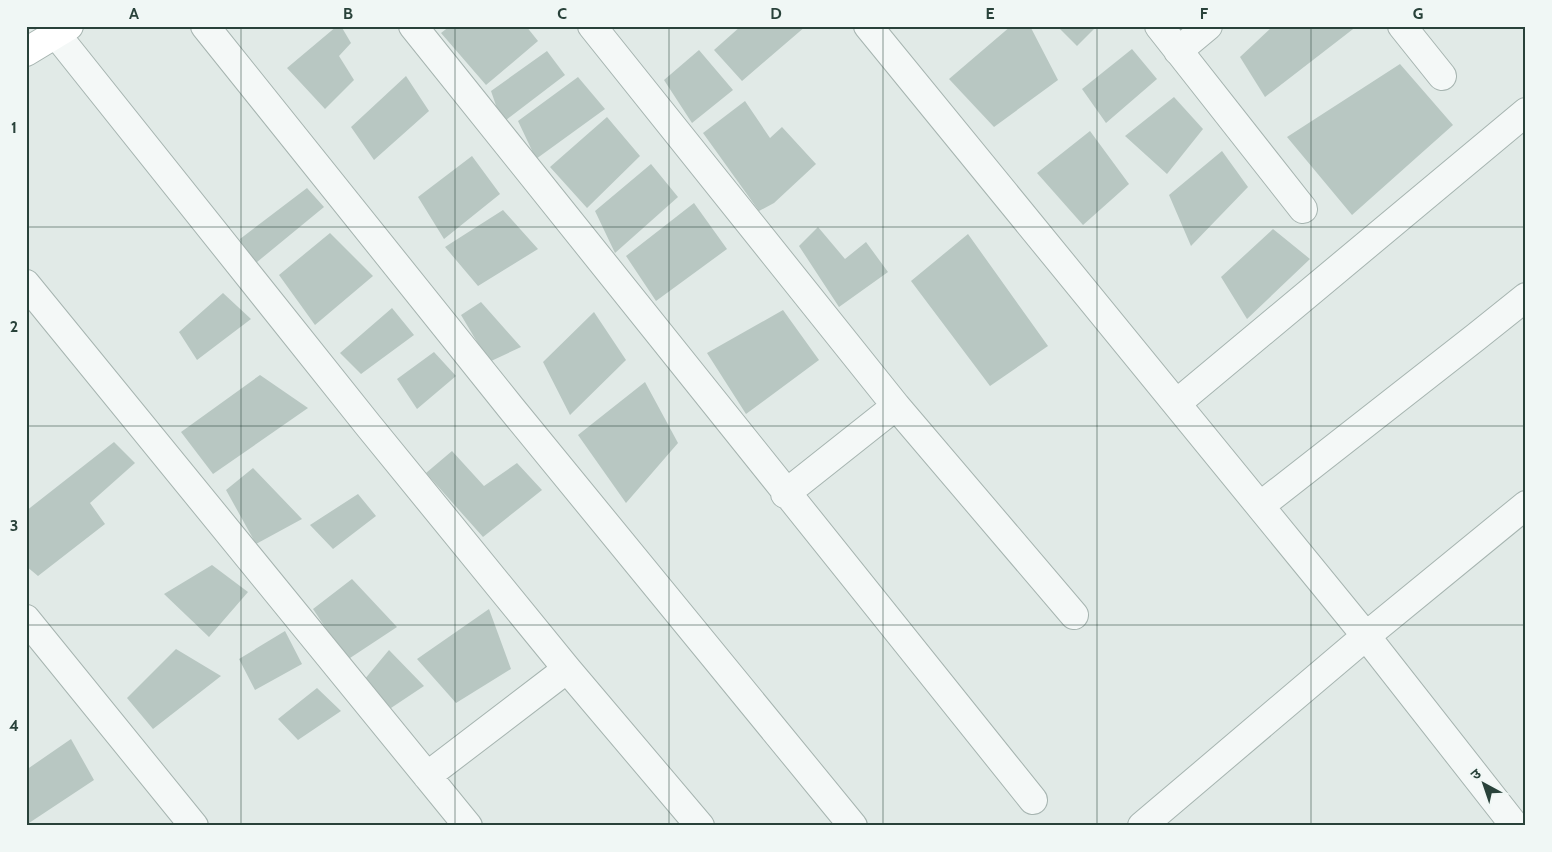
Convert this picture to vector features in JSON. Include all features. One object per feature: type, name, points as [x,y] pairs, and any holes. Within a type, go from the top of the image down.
[{"type":"main road","points":[[26,52],[63,30]]},
{"type":"street","points":[[205,26],[512,408],[853,826]]},
{"type":"street","points":[[413,26],[785,494],[1033,800]]},
{"type":"street","points":[[592,26],[896,406],[1074,615]]},
{"type":"street","points":[[868,26],[1366,636],[1515,826]]},
{"type":"street","points":[[1159,26],[1303,209]]},
{"type":"street","points":[[1178,51],[1208,26]]},
{"type":"street","points":[[1402,26],[1442,76]]},
{"type":"street","points":[[63,30],[368,425],[567,669],[700,826]]},
{"type":"street","points":[[1176,403],[1526,112]]},
{"type":"street","points":[[26,284],[468,826]]},
{"type":"street","points":[[1260,506],[1526,296]]},
{"type":"street","points":[[785,494],[896,406]]},
{"type":"street","points":[[1142,826],[1366,636],[1526,506]]},
{"type":"street","points":[[26,619],[194,826]]},
{"type":"street","points":[[427,776],[567,669]]},
{"type":"building","points":[[337,26],[341,26],[351,43],[339,56],[354,80],[325,109],[287,68]]},
{"type":"building","points":[[450,26],[526,26],[538,41],[486,85],[441,33]]},
{"type":"building","points":[[741,26],[806,26],[742,81],[714,50]]},
{"type":"building","points":[[1011,26],[1030,26],[1058,80],[994,127],[949,79]]},
{"type":"building","points":[[1057,26],[1097,26],[1077,46]]},
{"type":"building","points":[[1273,26],[1357,26],[1265,97],[1240,57]]},
{"type":"building","points":[[1132,49],[1157,79],[1106,123],[1082,89]]},
{"type":"building","points":[[699,50],[733,90],[692,123],[664,80]]},
{"type":"building","points":[[547,51],[565,75],[502,123],[491,91]]},
{"type":"building","points":[[1400,64],[1453,125],[1352,215],[1287,137]]},
{"type":"building","points":[[406,76],[429,111],[374,160],[351,127]]},
{"type":"building","points":[[578,77],[605,109],[536,159],[518,121]]},
{"type":"building","points":[[1174,97],[1203,129],[1167,174],[1125,136]]},
{"type":"building","points":[[745,101],[770,138],[782,127],[816,164],[774,203],[759,211],[703,133]]},
{"type":"building","points":[[607,117],[640,156],[587,208],[550,167]]},
{"type":"building","points":[[1090,131],[1129,184],[1083,225],[1037,173]]},
{"type":"building","points":[[1222,151],[1248,187],[1191,246],[1169,195]]},
{"type":"building","points":[[472,156],[500,194],[444,239],[418,197]]},
{"type":"building","points":[[651,164],[678,197],[615,253],[595,211]]},
{"type":"building","points":[[307,188],[324,207],[251,267],[240,239]]},
{"type":"building","points":[[694,203],[727,249],[656,301],[626,256]]},
{"type":"building","points":[[503,210],[538,249],[478,286],[445,247]]},
{"type":"building","points":[[818,227],[845,259],[866,242],[888,272],[839,307],[799,246]]},
{"type":"building","points":[[1273,229],[1310,259],[1247,319],[1221,277]]},
{"type":"building","points":[[330,233],[373,276],[315,325],[279,275]]},
{"type":"building","points":[[968,234],[1048,346],[990,386],[911,281]]},
{"type":"building","points":[[223,293],[251,319],[197,360],[179,332]]},
{"type":"building","points":[[481,302],[521,347],[489,362],[461,315]]},
{"type":"building","points":[[392,308],[414,335],[361,374],[340,353]]},
{"type":"building","points":[[783,310],[819,360],[746,414],[707,353]]},
{"type":"building","points":[[594,312],[626,360],[570,415],[543,362]]},
{"type":"building","points":[[434,352],[456,376],[417,409],[397,379]]},
{"type":"building","points":[[260,375],[308,408],[213,474],[181,432]]},
{"type":"building","points":[[645,382],[678,443],[626,503],[578,435]]},
{"type":"building","points":[[114,442],[135,463],[90,503],[105,524],[38,576],[26,566],[26,511]]},
{"type":"building","points":[[452,451],[484,486],[517,463],[542,490],[483,537],[426,473]]},
{"type":"building","points":[[253,468],[302,519],[256,544],[226,490]]},
{"type":"building","points":[[358,494],[376,516],[333,549],[310,525]]},
{"type":"building","points":[[212,565],[248,592],[209,637],[164,594]]},
{"type":"building","points":[[352,579],[397,627],[347,660],[313,609]]},
{"type":"building","points":[[489,609],[511,669],[456,703],[417,659]]},
{"type":"building","points":[[285,631],[302,664],[255,690],[239,659]]},
{"type":"building","points":[[176,649],[221,676],[153,729],[127,698]]},
{"type":"building","points":[[389,650],[424,686],[391,708],[364,680]]},
{"type":"building","points":[[317,688],[341,711],[298,740],[278,719]]},
{"type":"building","points":[[71,739],[94,780],[26,825],[26,770]]}]
